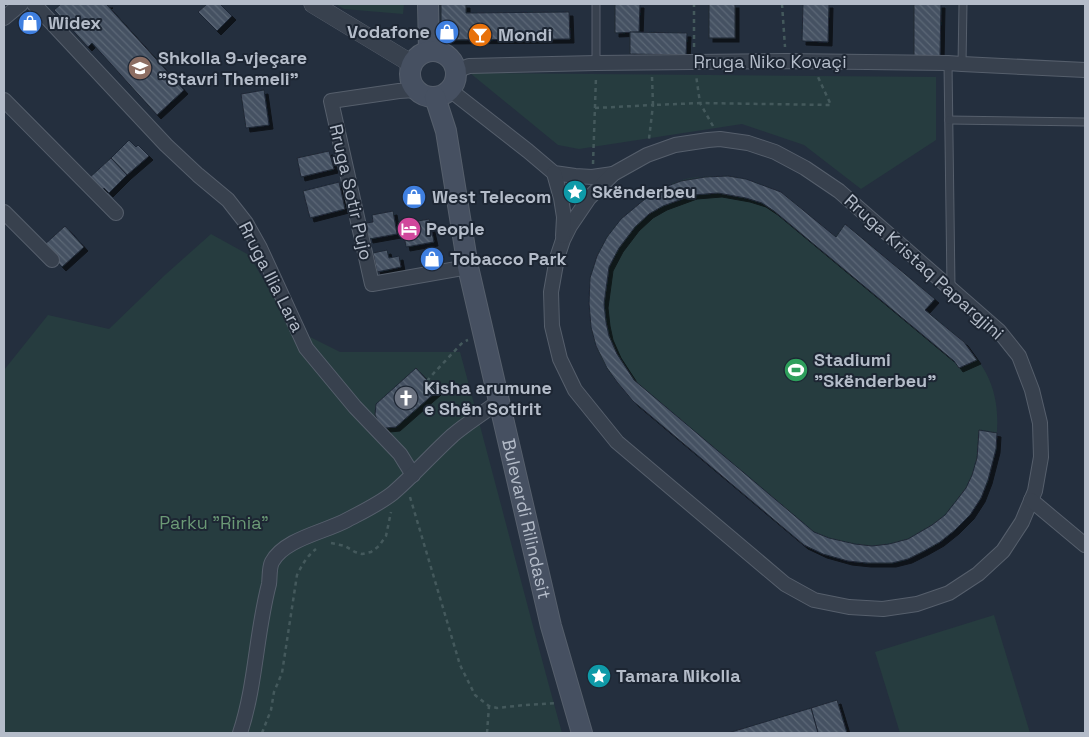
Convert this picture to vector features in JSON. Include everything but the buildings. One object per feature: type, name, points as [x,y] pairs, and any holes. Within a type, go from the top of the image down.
[{"type":"main road","points":[[428,4],[429,52]]},
{"type":"main road","points":[[429,52],[444,54],[454,64],[447,86],[428,97],[416,90],[412,84],[410,70],[417,58],[429,52]]},
{"type":"main road","name":"Bulevardi Rilindasit","points":[[447,86],[446,131],[468,267],[551,626],[582,733]]},
{"type":"street","points":[[4,18],[21,4]]},
{"type":"street","name":"Rruga Ilia Lara","points":[[34,4],[166,145],[228,200],[246,223],[260,248],[306,348],[355,407],[400,454],[413,475]]},
{"type":"street","points":[[313,4],[412,64]]},
{"type":"street","name":"Rruga Niko Kovaçi","points":[[447,86],[469,66],[786,61],[948,63],[1085,70]]},
{"type":"street","points":[[447,86],[554,173]]},
{"type":"street","name":"Rruga Sotir Pujo","points":[[416,90],[331,101],[372,284],[468,267]]},
{"type":"street","points":[[4,100],[116,213]]},
{"type":"street","name":"Rruga Kristaq Papargjini","points":[[720,139],[748,143],[775,152],[805,168],[839,191],[999,331],[1019,356],[1032,390],[1040,423],[1041,457],[1035,491],[1022,522],[1003,551],[978,574],[949,592],[917,604],[883,609],[814,600],[785,584],[617,442],[575,390],[560,359],[552,326],[551,292],[557,258],[570,226],[589,198],[613,174],[647,155],[675,145],[720,139]]},
{"type":"street","name":"Rruga Kristaq Papargjini","points":[[563,240],[564,217],[554,173],[592,177],[613,174]]},
{"type":"street","points":[[4,212],[52,260]]},
{"type":"street","points":[[240,733],[250,691],[271,564],[279,552],[291,543],[335,526],[370,508],[391,494],[454,435],[499,401]]},
{"type":"street","points":[[1031,500],[1085,545]]},
{"type":"lane","points":[[596,4],[596,63]]},
{"type":"lane","points":[[962,64],[963,4]]},
{"type":"lane","points":[[948,63],[952,290]]},
{"type":"lane","points":[[949,120],[1085,122]]},
{"type":"path","points":[[694,4],[694,63],[700,102],[720,139]]},
{"type":"path","points":[[782,4],[786,61]]},
{"type":"path","points":[[595,108],[700,102],[831,105],[811,62]]},
{"type":"path","points":[[592,177],[596,63]]},
{"type":"path","points":[[647,155],[653,105],[652,63]]},
{"type":"path","points":[[427,381],[463,342],[483,333]]},
{"type":"path","points":[[405,499],[410,495],[460,666],[475,695],[489,706],[497,708],[525,704],[573,702]]},
{"type":"path","points":[[326,545],[331,543],[345,546],[362,554],[371,552],[379,546],[386,536],[391,512],[396,508]]},
{"type":"path","points":[[262,733],[271,710],[274,692],[282,673],[297,575],[302,564],[320,547]]},
{"type":"path","points":[[487,733],[489,706]]},
{"type":"green space","points":[[336,4],[404,4],[403,14],[344,9]]},
{"type":"green space","points":[[470,73],[936,77],[936,140],[861,189],[804,145],[742,124],[579,149],[558,145]]},
{"type":"green space","name":"Stadiumi \"Skënderbeu\"","points":[[728,176],[746,179],[781,192],[835,237],[845,224],[935,299],[925,310],[967,346],[986,373],[994,395],[997,430],[992,465],[986,485],[978,501],[955,530],[926,551],[909,559],[885,563],[839,558],[804,545],[634,401],[617,382],[603,361],[593,333],[590,295],[594,266],[604,241],[634,208],[661,189],[673,183],[691,178]]},
{"type":"green space","name":"Parku \"Rinia\"","points":[[211,234],[249,255],[292,328],[340,352],[460,352],[562,733],[4,733],[4,370],[48,315],[109,329]]},
{"type":"green space","points":[[994,615],[1030,733],[900,733],[875,652]]},
{"type":"place","name":"Widex","points":[[30,23]]},
{"type":"place","name":"Vodafone","points":[[447,32]]},
{"type":"place","name":"Mondi","points":[[480,35]]},
{"type":"place","name":"Shkolla 9-vjeçare \"Stavri Themeli\"","points":[[140,68]]},
{"type":"place","name":"Skënderbeu","points":[[575,192]]},
{"type":"place","name":"West Telecom","points":[[414,197]]},
{"type":"place","name":"People","points":[[409,229]]},
{"type":"place","name":"Tobacco Park","points":[[432,259]]},
{"type":"place","name":"Stadiumi \"Skënderbeu\"","points":[[796,370]]},
{"type":"place","name":"Kisha arumune e Shën Sotirit","points":[[406,398]]},
{"type":"place","name":"Tamara Nikolla","points":[[599,676]]}]
